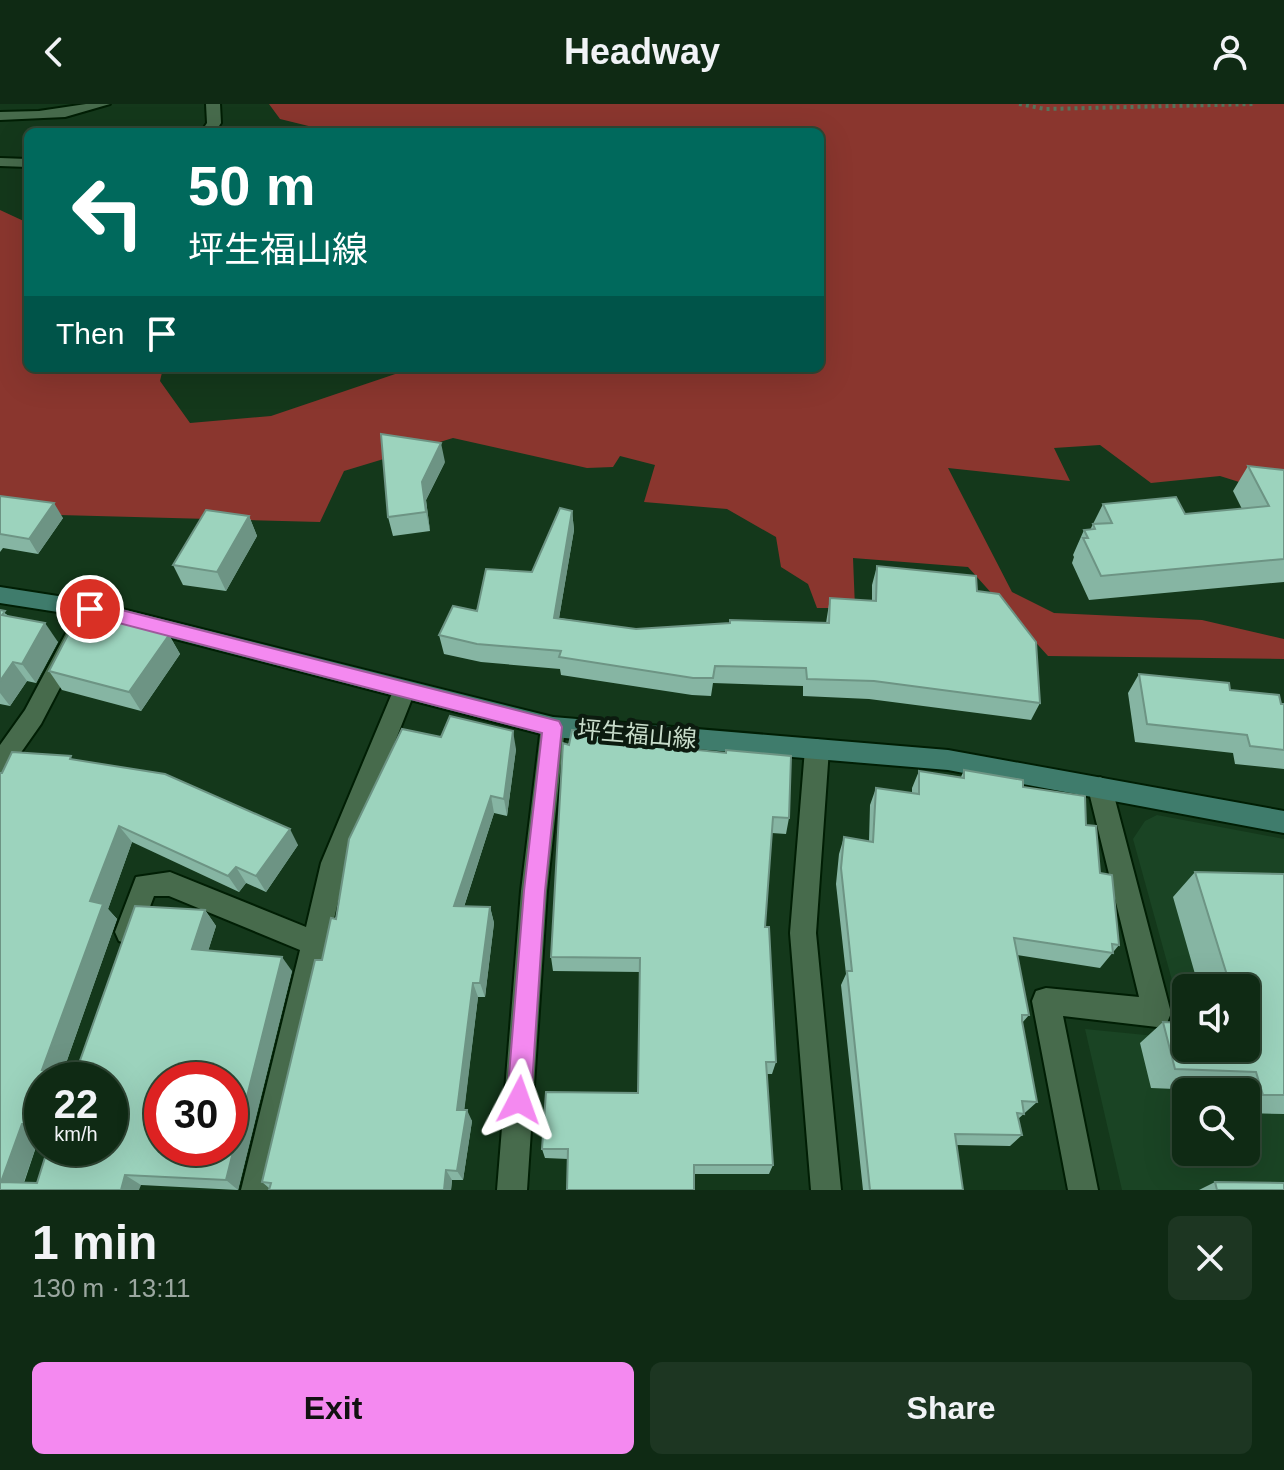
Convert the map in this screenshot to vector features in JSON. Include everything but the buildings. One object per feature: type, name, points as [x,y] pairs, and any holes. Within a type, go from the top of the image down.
[{"type":"main road","name":"坪生福山線","points":[[0,595],[90,609],[553,727],[948,760],[1284,822]]},
{"type":"street","points":[[0,116],[28,118],[103,104]]},
{"type":"street","points":[[211,128],[214,123],[213,104]]},
{"type":"street","points":[[0,162],[24,163]]},
{"type":"street","points":[[0,764],[33,717],[90,609]]},
{"type":"street","points":[[256,1190],[334,863],[404,691]]},
{"type":"street","points":[[512,1190],[534,891],[553,727]]},
{"type":"street","points":[[817,749],[803,933],[826,1190]]},
{"type":"street","points":[[1083,1190],[1046,1001],[1157,1013],[1100,788]]},
{"type":"street","points":[[118,960],[145,885],[170,884],[314,943]]},
{"type":"path","points":[[1019,104],[1045,109],[1256,104]]},
{"type":"shaded area","points":[[269,104],[1284,104],[1284,496],[1220,476],[1151,483],[1100,445],[1054,448],[1070,481],[948,468],[1012,592],[1054,613],[1202,620],[1284,639],[1284,659],[1048,656],[968,567],[853,558],[855,608],[817,608],[808,584],[781,567],[776,537],[727,509],[644,502],[655,465],[620,456],[613,467],[587,468],[453,438],[344,471],[320,522],[59,515],[0,506],[0,210],[24,221],[24,372],[162,372],[160,381],[190,423],[271,416],[401,372],[824,372],[824,128],[317,128],[280,119]]},
{"type":"shaded area","points":[[1157,815],[1284,839],[1284,1190],[1122,1190],[1085,1029],[1172,1038],[1172,1062],[1260,1062],[1260,974],[1172,974],[1172,980],[1133,839],[1145,821]]},
{"type":"route","points":[[90,609],[553,727],[534,891],[519,1100]]}]
